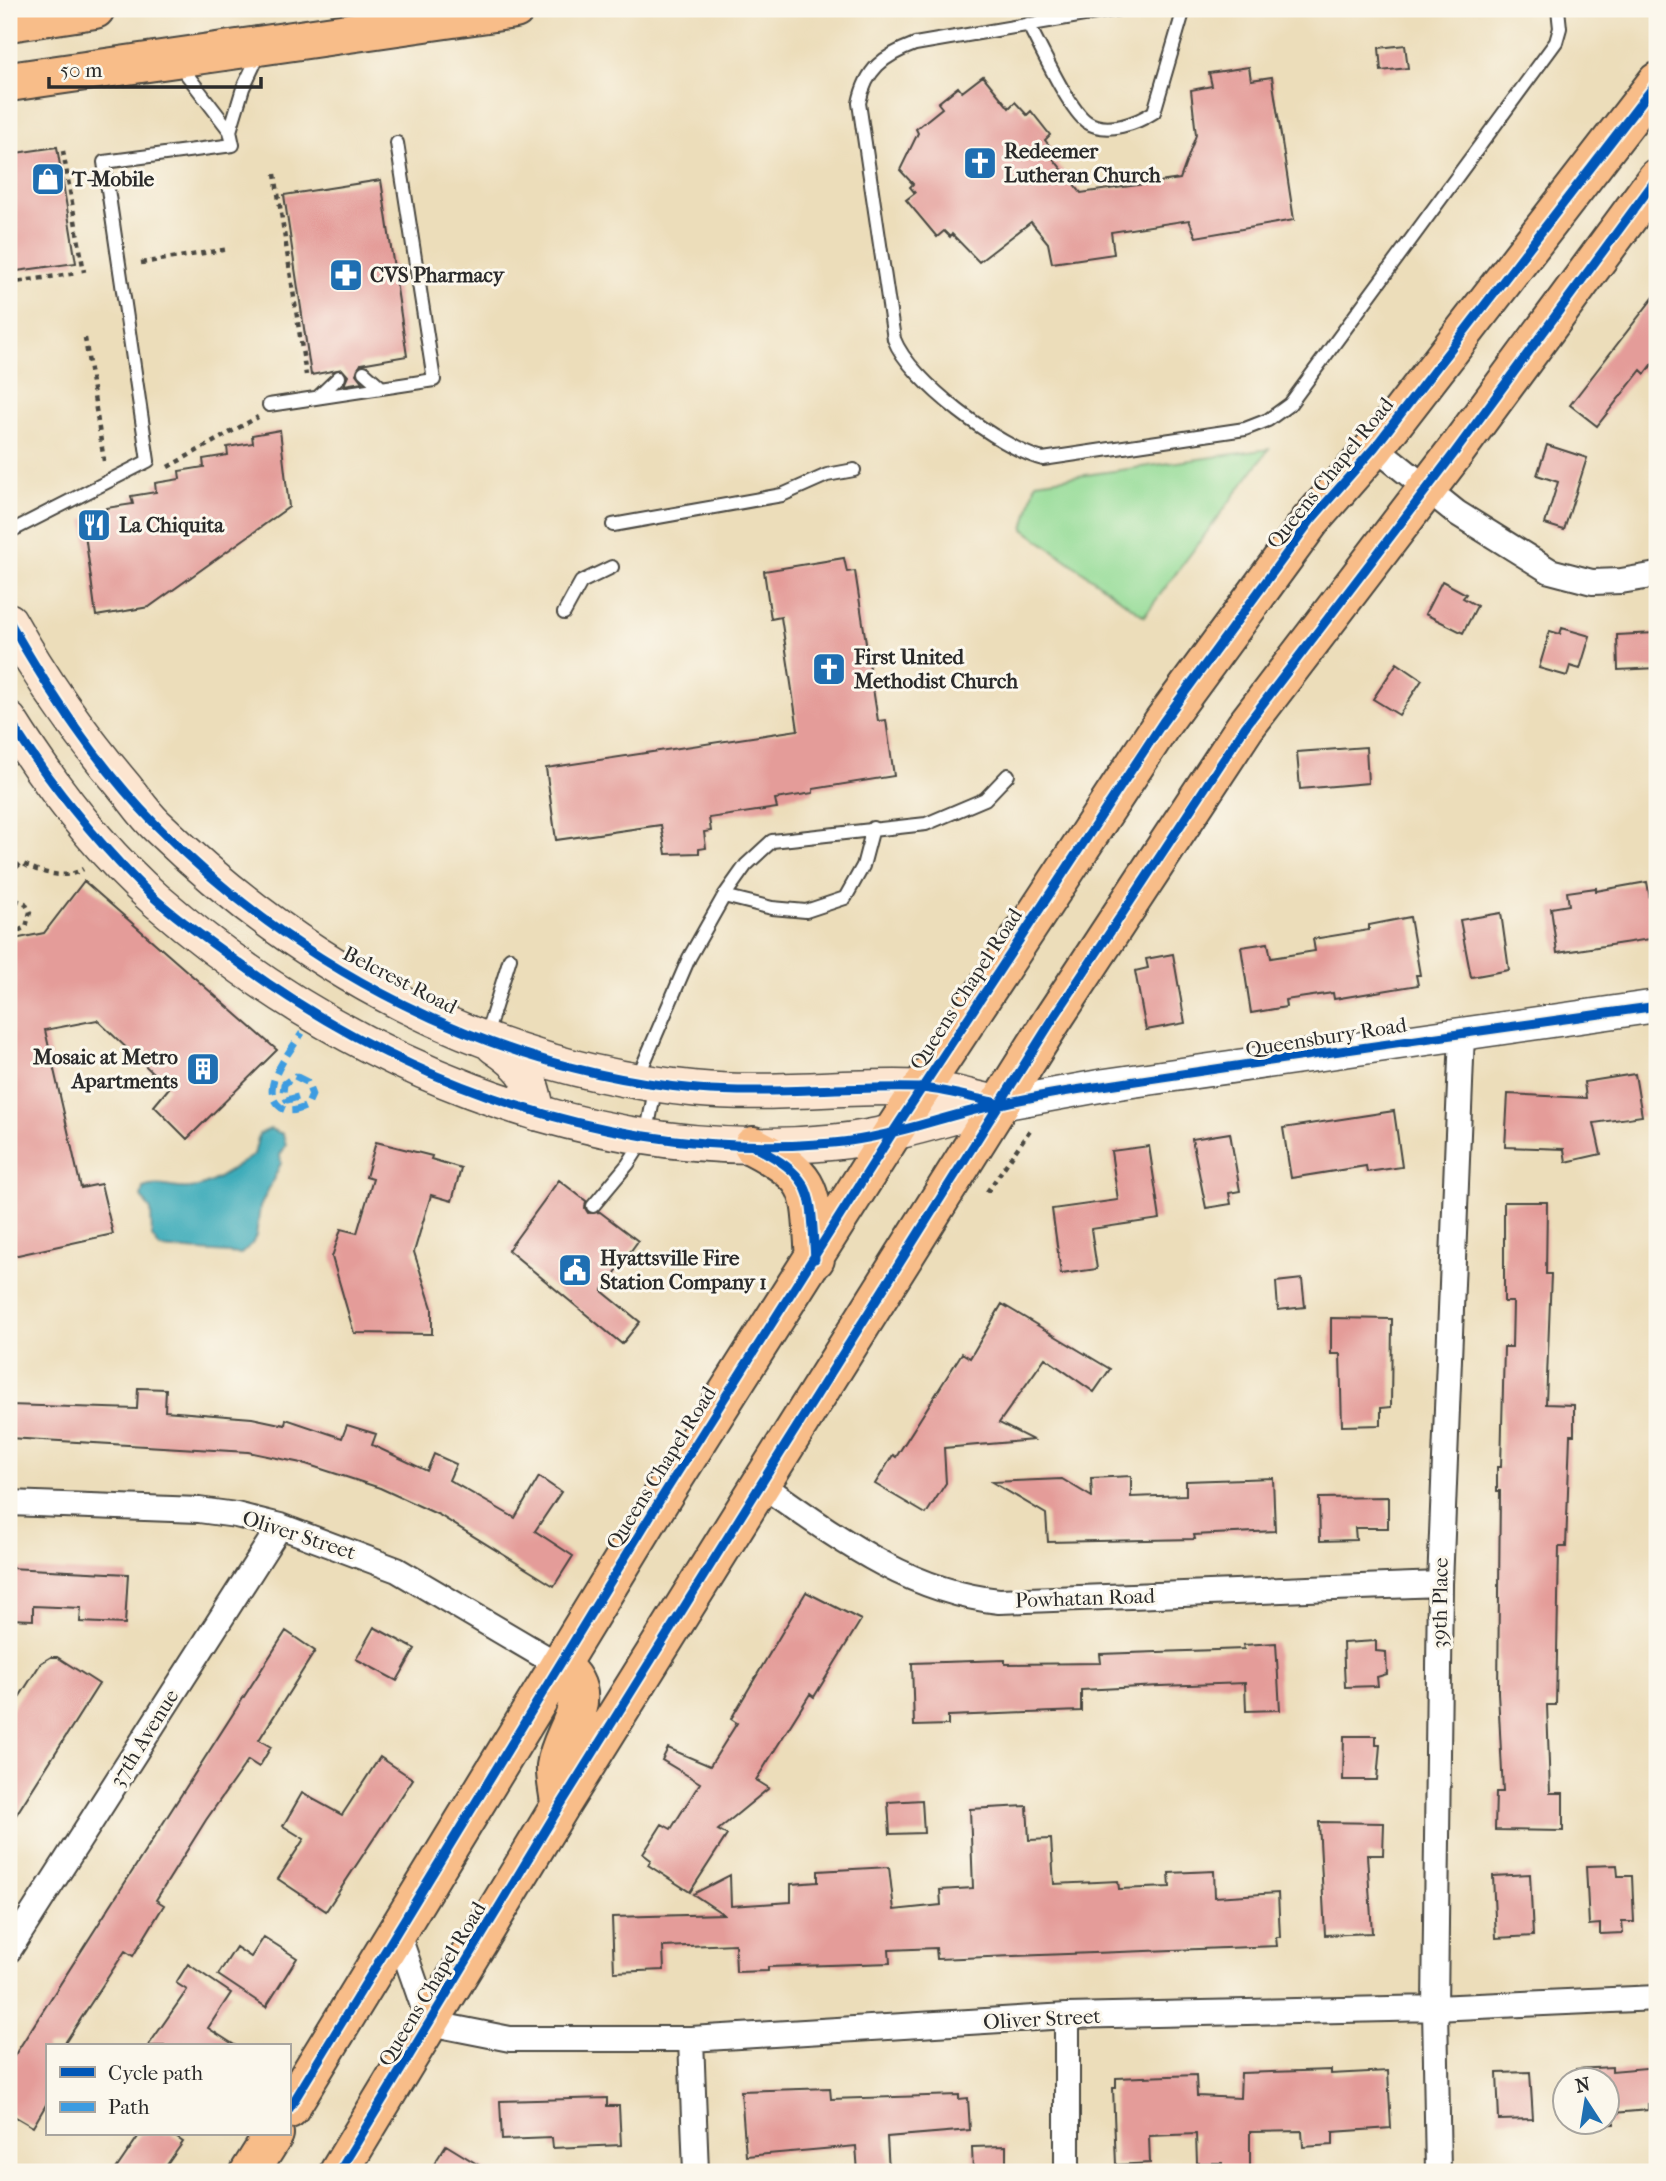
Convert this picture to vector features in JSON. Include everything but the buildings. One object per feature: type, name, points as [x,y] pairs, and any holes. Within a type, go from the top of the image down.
[{"type":"main road","points":[[14,17],[95,9]]},
{"type":"main road","points":[[9,82],[515,9]]},
{"type":"main road","points":[[1573,191],[1657,65]]},
{"type":"main road","name":"Queens Chapel Road","points":[[290,2107],[660,1500],[921,1088],[1163,722],[1311,520],[1375,447],[1657,82]]},
{"type":"main road","name":"Queens Chapel Road","points":[[339,2172],[560,1806],[761,1483],[1000,1104],[1245,727],[1427,488],[1657,178]]},
{"type":"main road","name":"Belcrest Road","points":[[9,621],[41,678],[83,737],[155,824],[263,919],[340,971],[426,1015],[485,1039],[592,1072],[697,1089],[844,1091],[921,1088]]},
{"type":"main road","points":[[9,720],[33,758],[97,840],[156,900],[252,973],[309,1012],[407,1065],[503,1103],[604,1130],[646,1136],[753,1146],[836,1142],[893,1132]]},
{"type":"main road","points":[[485,1039],[514,1059],[527,1074],[532,1083],[537,1113]]},
{"type":"main road","name":"Queensbury Road","points":[[921,1088],[1000,1104]]},
{"type":"main road","name":"Queensbury Road","points":[[893,1132],[1000,1104]]},
{"type":"main road","points":[[753,1146],[787,1163],[801,1178],[811,1212],[815,1259]]},
{"type":"main road","points":[[560,1667],[575,1678],[580,1698],[556,1765],[560,1806]]},
{"type":"main road","points":[[250,2172],[273,2136]]},
{"type":"street","points":[[1375,447],[1457,513],[1550,571],[1591,582],[1621,582],[1657,575]]},
{"type":"street","name":"Queensbury Road","points":[[1000,1104],[1105,1085],[1657,1006]]},
{"type":"street","name":"39th Place","points":[[1438,2172],[1435,2007],[1440,1584],[1462,1034]]},
{"type":"street","name":"Powhatan Road","points":[[761,1483],[893,1571],[919,1583],[974,1599],[999,1601],[1440,1584]]},
{"type":"street","name":"Oliver Street","points":[[9,1503],[199,1510],[236,1514],[280,1526],[397,1570],[560,1667]]},
{"type":"street","name":"37th Avenue","points":[[9,1950],[280,1526]]},
{"type":"street","points":[[397,1931],[429,2023]]},
{"type":"street","name":"Oliver Street","points":[[429,2023],[510,2039],[691,2039],[1067,2016],[1435,2007],[1657,1998]]},
{"type":"street","points":[[1067,2016],[1067,2172]]},
{"type":"street","points":[[691,2039],[696,2172]]},
{"type":"lane","points":[[1119,9],[915,44],[888,54],[874,66],[863,83],[859,103],[894,339],[901,355],[913,370],[993,437],[1020,453],[1043,459],[1245,429],[1268,421],[1290,404],[1556,42],[1560,28],[1558,9]]},
{"type":"lane","points":[[1028,24],[1076,110],[1088,123],[1101,128],[1137,123],[1154,112],[1160,99],[1184,9]]},
{"type":"lane","points":[[229,131],[243,88],[262,47]]},
{"type":"lane","points":[[9,531],[148,461],[104,162],[233,145],[229,131],[175,60]]},
{"type":"lane","points":[[266,409],[318,397],[434,380],[397,143]]},
{"type":"lane","points":[[364,372],[382,388]]},
{"type":"lane","points":[[318,397],[339,377]]},
{"type":"lane","points":[[613,525],[782,495],[827,475],[854,470]]},
{"type":"lane","points":[[564,613],[581,582],[612,567]]},
{"type":"lane","points":[[593,1206],[628,1164],[646,1136],[647,1081],[689,958],[724,896],[746,865],[772,841],[926,824],[985,799],[1008,775]]},
{"type":"lane","points":[[724,896],[772,908],[806,911],[845,898],[863,866],[873,828]]},
{"type":"lane","points":[[485,1039],[510,958]]},
{"type":"path","points":[[63,151],[84,272]]},
{"type":"path","points":[[275,174],[306,375]]},
{"type":"path","points":[[141,263],[229,249]]},
{"type":"path","points":[[9,283],[77,274]]},
{"type":"path","points":[[85,338],[105,468]]},
{"type":"path","points":[[157,473],[266,409]]},
{"type":"path","points":[[9,874],[21,863],[41,872],[63,874],[78,872],[90,865]]},
{"type":"path","points":[[9,898],[25,904],[30,912],[26,927],[9,936]]},
{"type":"path","points":[[981,1201],[1034,1123]]},
{"type":"green space","points":[[1269,449],[1144,616],[1024,529],[1036,482]]},
{"type":"water","points":[[270,1129],[283,1134],[286,1145],[280,1155],[281,1163],[260,1207],[256,1236],[252,1244],[241,1254],[160,1248],[152,1237],[151,1210],[141,1197],[143,1188],[190,1188],[212,1182],[254,1155],[259,1134]]},
{"type":"marked path","points":[[298,1097],[287,1100],[283,1093],[284,1084],[295,1076],[307,1082],[312,1095],[307,1106],[285,1110],[273,1097],[272,1088],[279,1069],[302,1033]]},
{"type":"cycle path","points":[[290,2107],[660,1500],[893,1132],[1163,722],[1311,520],[1375,447],[1657,82]]},
{"type":"cycle path","points":[[339,2172],[560,1806],[761,1484],[1051,1022],[1245,727],[1455,452],[1657,178]]},
{"type":"cycle path","points":[[9,621],[41,675],[94,753],[156,825],[212,877],[272,924],[336,967],[403,1004],[474,1036],[546,1060],[621,1078],[724,1091],[919,1088],[994,1102]]},
{"type":"cycle path","points":[[9,720],[58,790],[93,834],[132,876],[190,927],[298,1003],[367,1043],[440,1077],[515,1105],[592,1126],[671,1140],[752,1145],[833,1143],[876,1136],[980,1109],[1068,1091],[1657,1006]]},
{"type":"cycle path","points":[[753,1146],[789,1168],[806,1190],[812,1218],[815,1259]]},
{"type":"place","name":"Redeemer Lutheran Church","points":[[980,163]]},
{"type":"place","name":"T-Mobile","points":[[48,179]]},
{"type":"place","name":"CVS Pharmacy","points":[[346,275]]},
{"type":"place","name":"La Chiquita","points":[[94,525]]},
{"type":"place","name":"First United Methodist Church","points":[[829,669]]},
{"type":"place","name":"Mosaic at Metro Apartments","points":[[203,1069]]},
{"type":"place","name":"Hyattsville Fire Station Company 1","points":[[575,1270]]}]
